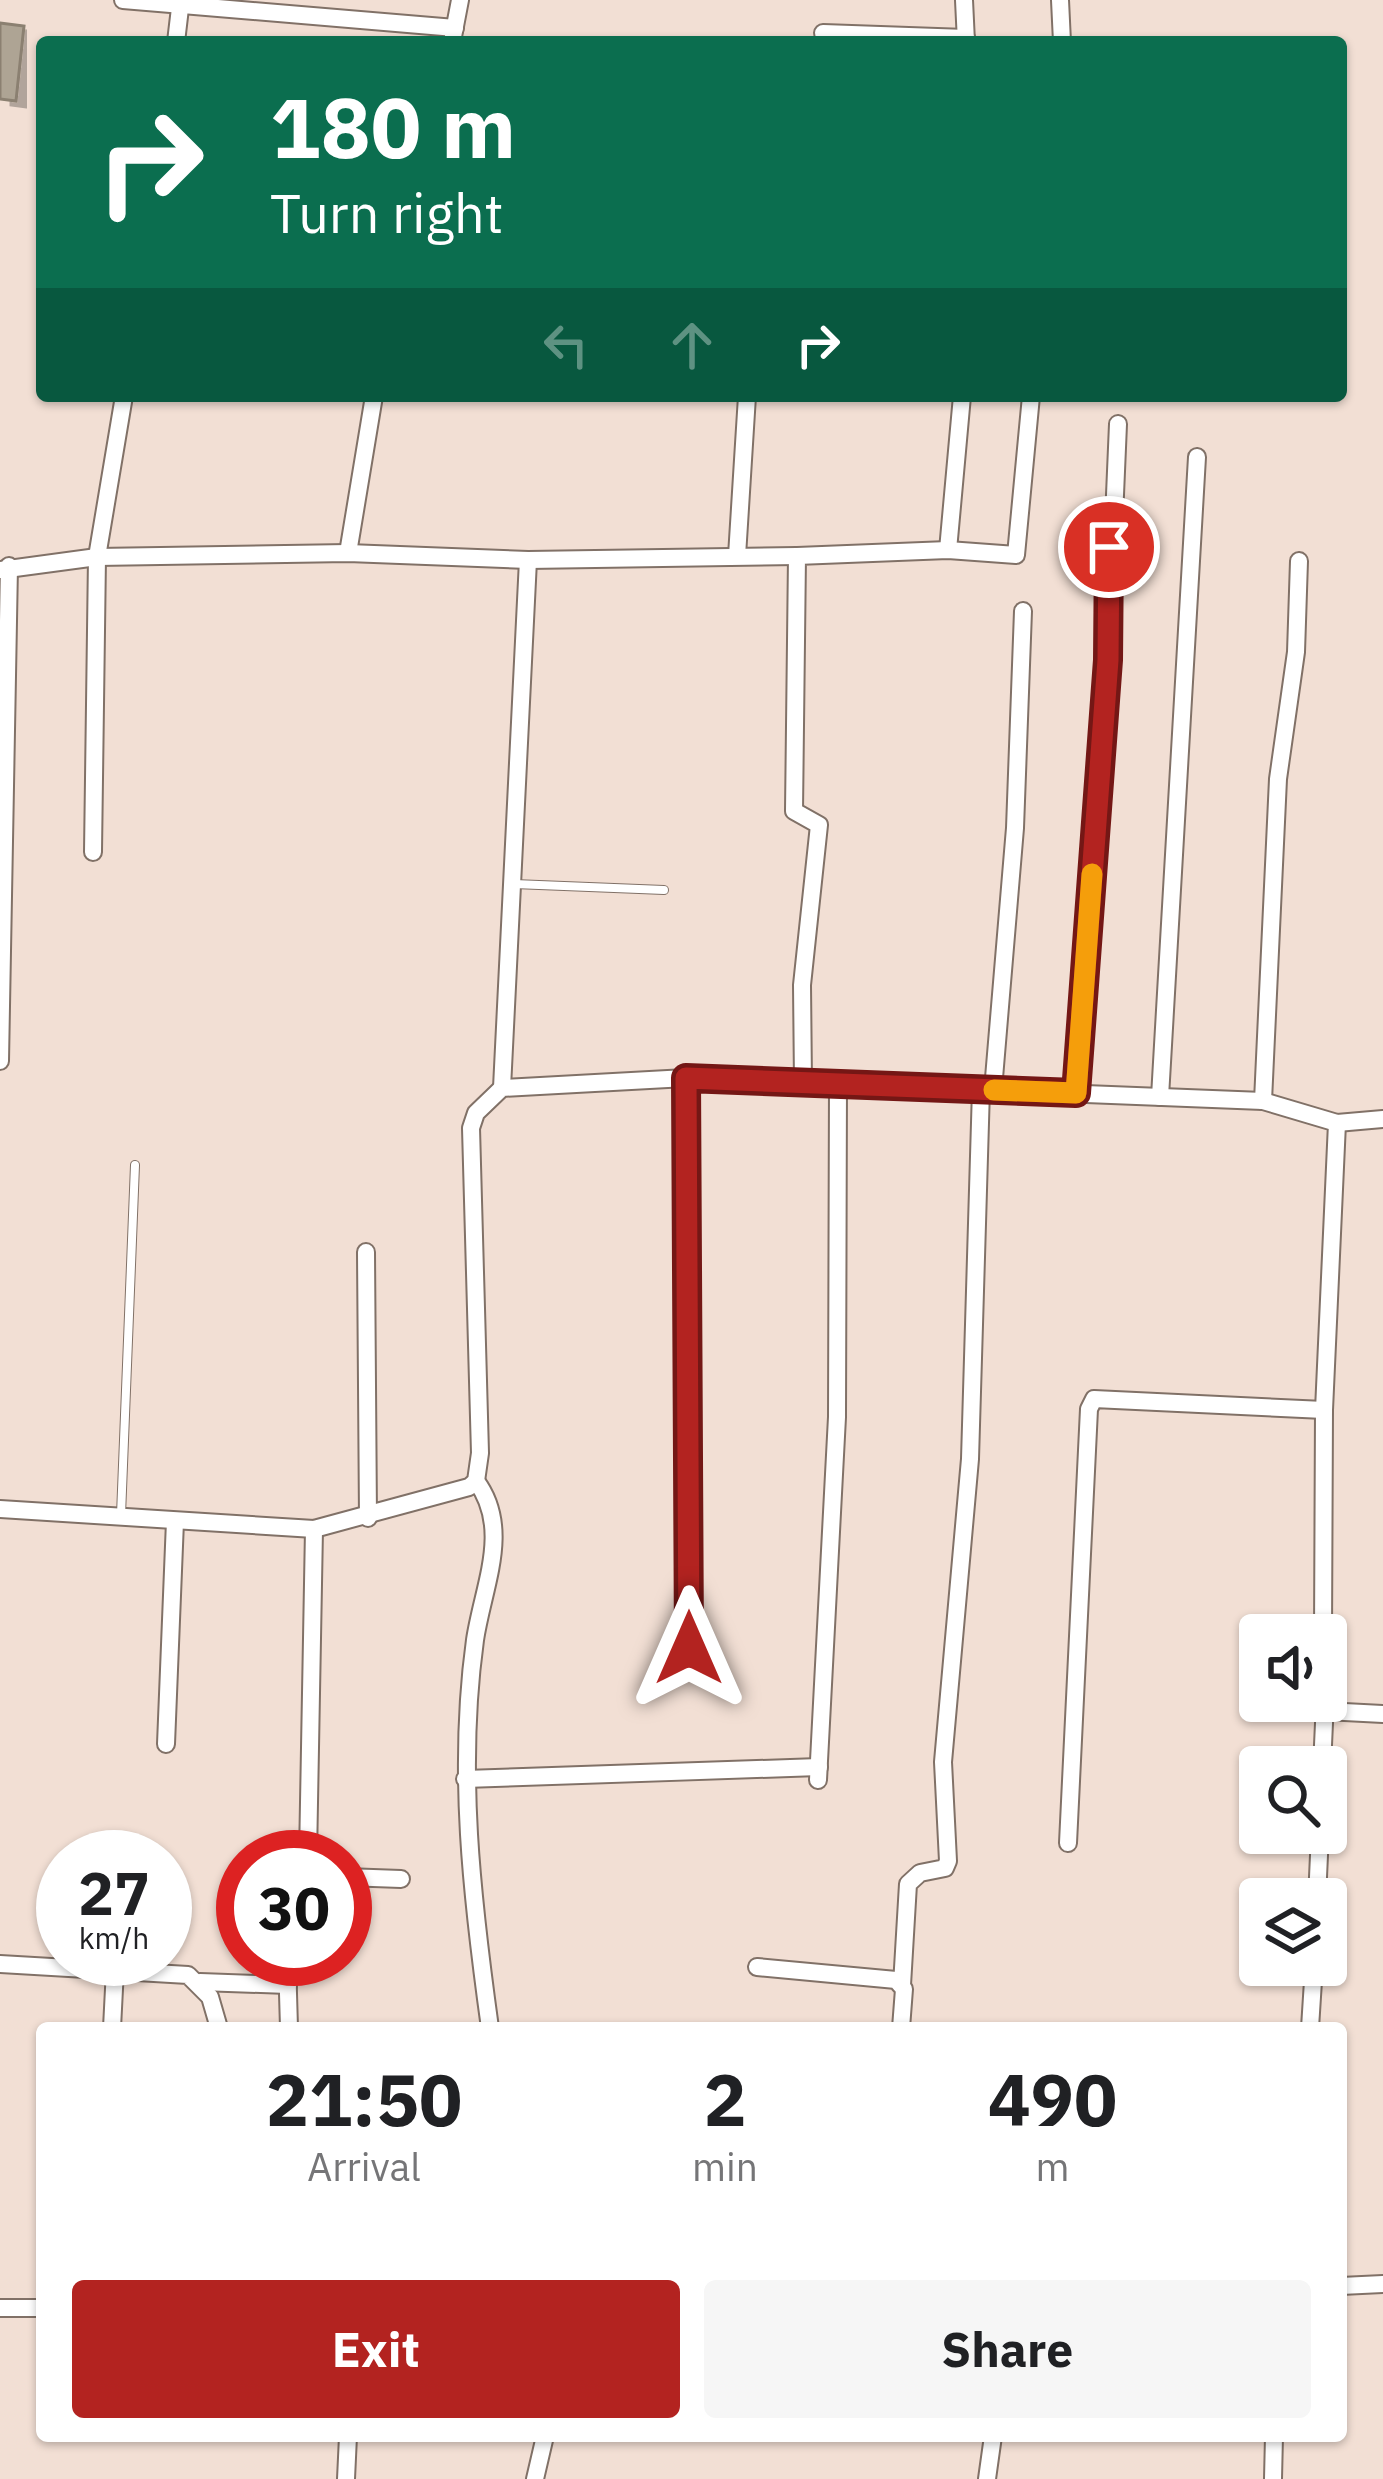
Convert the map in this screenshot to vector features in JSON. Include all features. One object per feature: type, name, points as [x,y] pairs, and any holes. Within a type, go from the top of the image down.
[{"type":"street","points":[[124,0],[453,35],[460,0]]},
{"type":"street","points":[[964,0],[966,36]]},
{"type":"street","points":[[1060,0],[1062,36]]},
{"type":"street","points":[[177,36],[180,8]]},
{"type":"street","points":[[823,33],[884,36]]},
{"type":"street","points":[[93,852],[98,557],[123,402]]},
{"type":"street","points":[[348,553],[373,402]]},
{"type":"street","points":[[737,556],[747,402]]},
{"type":"street","points":[[948,550],[961,402]]},
{"type":"street","points":[[0,1061],[4,568],[98,557],[348,553],[528,560],[948,550],[1016,555],[1030,402]]},
{"type":"street","points":[[1076,1093],[1108,660],[1118,424]]},
{"type":"street","points":[[1160,1097],[1197,458]]},
{"type":"street","points":[[797,556],[794,811],[819,825],[802,985],[803,1082]]},
{"type":"street","points":[[502,1088],[528,560]]},
{"type":"street","points":[[1263,1101],[1278,779],[1296,652],[1299,561]]},
{"type":"street","points":[[901,2022],[908,1884],[911,1877],[945,1868],[948,1861],[944,1762],[970,1459],[987,1089],[1015,828],[1023,611]]},
{"type":"street","points":[[686,1078],[689,1648]]},
{"type":"street","points":[[489,2022],[465,1779],[476,1639],[496,1519],[476,1480],[480,1453],[471,1128],[476,1113],[502,1088],[686,1078],[1263,1101],[1336,1123],[1383,1118]]},
{"type":"street","points":[[465,1779],[818,1773],[837,1417],[838,1083]]},
{"type":"street","points":[[1324,1614],[1324,1410],[1336,1123]]},
{"type":"street","points":[[366,1252],[368,1519]]},
{"type":"street","points":[[1068,1843],[1089,1409],[1094,1399],[1324,1410]]},
{"type":"street","points":[[0,1509],[314,1529],[368,1519],[462,1491],[476,1480]]},
{"type":"street","points":[[166,1744],[176,1521]]},
{"type":"street","points":[[308,1830],[314,1529]]},
{"type":"street","points":[[1347,1709],[1383,1714]]},
{"type":"street","points":[[372,1878],[401,1879]]},
{"type":"street","points":[[0,1964],[36,1966]]},
{"type":"street","points":[[757,1967],[889,1978],[902,1984]]},
{"type":"street","points":[[192,1977],[216,1983]]},
{"type":"street","points":[[200,1982],[217,2022]]},
{"type":"street","points":[[112,2022],[114,1986]]},
{"type":"street","points":[[288,1986],[289,2022]]},
{"type":"street","points":[[1310,2022],[1313,1986]]},
{"type":"street","points":[[1347,2286],[1383,2284]]},
{"type":"street","points":[[0,2308],[36,2308]]},
{"type":"street","points":[[346,2479],[348,2442]]},
{"type":"street","points":[[535,2479],[544,2442]]},
{"type":"street","points":[[987,2479],[992,2442]]},
{"type":"street","points":[[1273,2479],[1274,2442]]},
{"type":"lane","points":[[512,884],[664,890]]},
{"type":"lane","points":[[121,1516],[135,1165]]},
{"type":"building","points":[[0,23],[24,26],[16,101],[0,99]]},
{"type":"slow traffic","points":[[994,1090],[1076,1093],[1092,874]]},
{"type":"route","points":[[689,1648],[686,1078],[1076,1093],[1108,660],[1109,547]]}]
